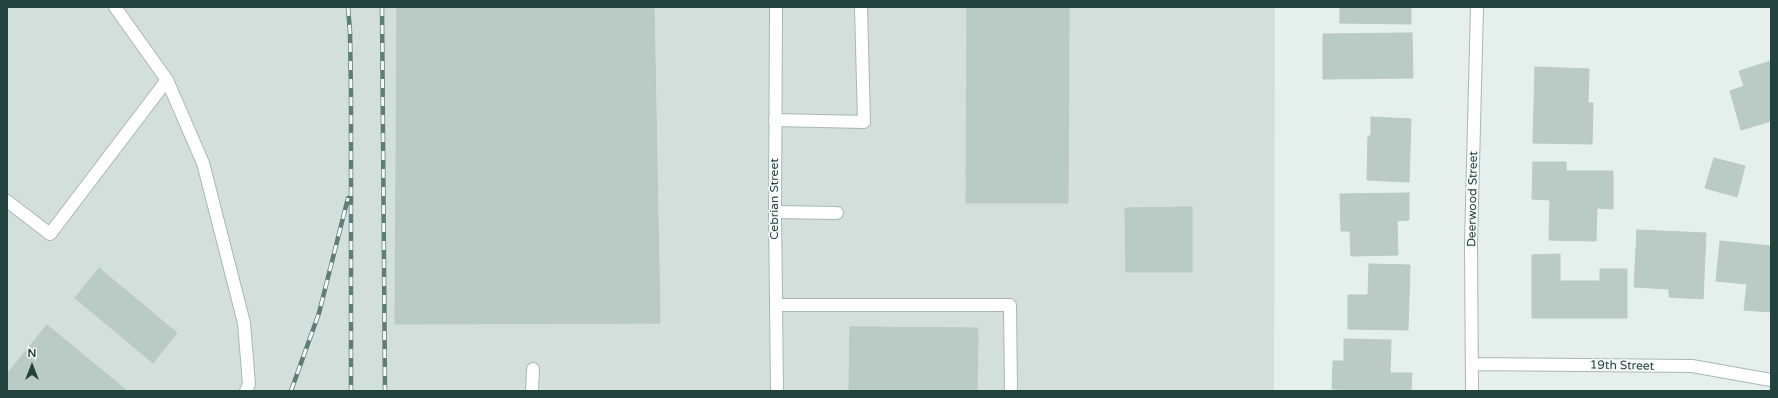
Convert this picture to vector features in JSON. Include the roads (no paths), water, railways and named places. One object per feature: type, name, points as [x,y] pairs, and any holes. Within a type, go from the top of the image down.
[{"type":"street","points":[[115,7],[167,80],[203,163],[244,323],[249,384],[246,391]]},
{"type":"street","name":"Cebrian Street","points":[[776,7],[775,212],[777,391]]},
{"type":"street","points":[[775,120],[864,122],[861,7]]},
{"type":"street","name":"Deerwood Street","points":[[1472,391],[1472,244],[1477,7]]},
{"type":"street","points":[[7,201],[50,234],[167,80]]},
{"type":"street","points":[[775,212],[837,213]]},
{"type":"street","points":[[776,305],[1010,305],[1011,391]]},
{"type":"street","name":"19th Street","points":[[1472,364],[1692,366],[1771,380]]},
{"type":"street","points":[[532,391],[533,369]]},
{"type":"railway","points":[[348,7],[351,94],[351,391]]},
{"type":"railway","points":[[382,7],[385,391]]},
{"type":"railway","points":[[291,391],[319,313],[348,198]]}]
